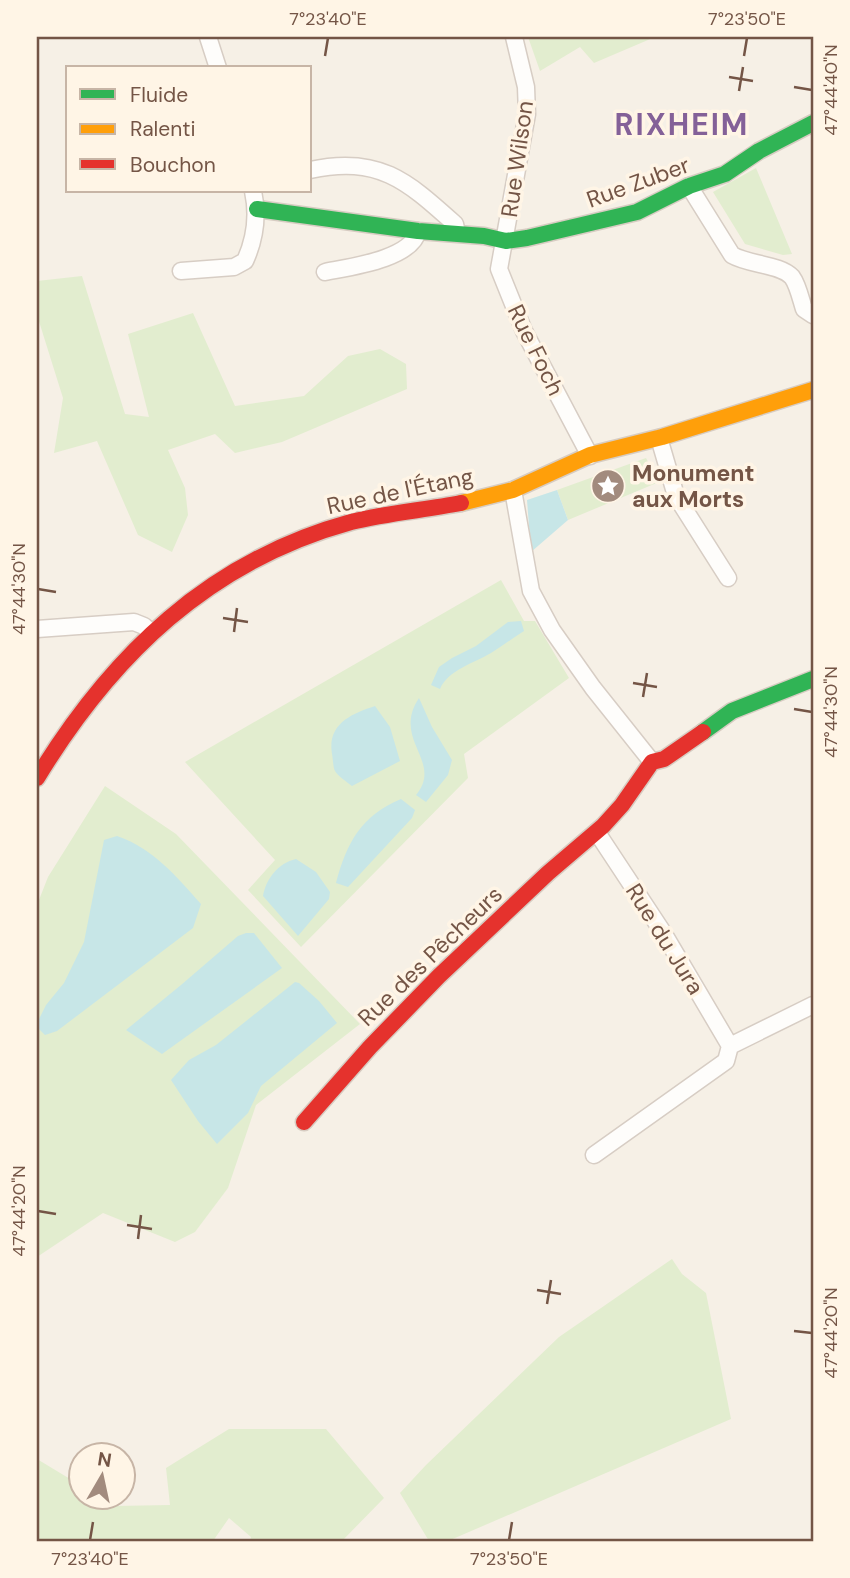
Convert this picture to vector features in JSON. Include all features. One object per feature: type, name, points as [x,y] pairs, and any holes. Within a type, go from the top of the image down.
[{"type":"street","points":[[208,37],[217,66]]},
{"type":"street","name":"Rue Wilson","points":[[506,241],[527,114],[523,71],[514,37]]},
{"type":"street","name":"Rue Zuber","points":[[506,241],[637,212],[689,187],[725,174],[759,151],[811,130]]},
{"type":"street","points":[[312,170],[335,165],[356,167],[380,171],[402,179],[455,224],[457,233]]},
{"type":"street","points":[[689,187],[732,255],[741,261],[785,271],[794,279],[804,309],[813,315]]},
{"type":"street","points":[[181,271],[234,267],[245,261],[250,251],[257,209],[253,192]]},
{"type":"street","points":[[257,209],[506,241]]},
{"type":"street","points":[[325,272],[376,260],[408,248],[418,231]]},
{"type":"street","name":"Rue Foch","points":[[506,241],[499,270],[503,281],[524,331],[590,456]]},
{"type":"street","name":"Rue de l'Étang","points":[[37,778],[66,731],[111,675],[173,612],[236,568],[288,544],[354,521],[465,502],[513,490],[590,456],[659,438],[813,390]]},
{"type":"street","points":[[659,438],[676,496],[728,578]]},
{"type":"street","points":[[513,490],[531,591],[552,630],[572,659],[652,762],[664,760],[732,711],[813,679]]},
{"type":"street","points":[[37,629],[134,622],[151,633]]},
{"type":"street","name":"Rue des Pêcheurs","points":[[304,1122],[343,1075],[457,960],[586,839],[598,834],[652,762]]},
{"type":"street","name":"Rue du Jura","points":[[598,834],[664,934],[730,1046]]},
{"type":"street","points":[[594,1155],[726,1061],[730,1046],[813,1005]]},
{"type":"green space","points":[[528,37],[655,37],[594,63],[580,47],[540,71]]},
{"type":"green space","points":[[756,168],[792,254],[783,255],[745,244],[713,192]]},
{"type":"green space","points":[[82,276],[125,414],[149,417],[128,334],[193,313],[235,406],[304,396],[348,356],[380,349],[406,364],[407,389],[282,442],[235,453],[215,434],[168,450],[185,488],[188,515],[172,552],[138,535],[97,441],[54,453],[63,398],[37,315],[37,281]]},
{"type":"green space","points":[[646,458],[659,482],[568,520],[557,490]]},
{"type":"green space","points":[[501,580],[524,621],[535,621],[569,678],[464,754],[468,778],[301,947],[248,890],[275,860],[185,762]]},
{"type":"green space","points":[[105,786],[176,834],[360,1024],[256,1105],[228,1188],[195,1232],[175,1242],[103,1213],[37,1257],[37,905],[48,877]]},
{"type":"green space","points":[[672,1259],[682,1274],[706,1293],[731,1419],[448,1541],[429,1541],[400,1493],[559,1337]]},
{"type":"green space","points":[[229,1429],[326,1429],[384,1498],[342,1541],[250,1541],[251,1537],[229,1518],[213,1541],[37,1541],[37,1459],[66,1477],[66,1512],[136,1512],[136,1506],[170,1505],[166,1468]]},
{"type":"water","points":[[557,490],[568,520],[531,552],[527,500]]},
{"type":"water","points":[[521,621],[524,631],[455,672],[440,689],[431,685],[439,667],[476,646],[508,622]]},
{"type":"water","points":[[419,698],[432,727],[452,760],[448,775],[426,802],[416,795],[423,783],[424,771],[411,726],[412,713]]},
{"type":"water","points":[[375,706],[390,727],[400,761],[352,786],[334,769],[331,744],[333,735],[350,717]]},
{"type":"water","points":[[401,799],[415,810],[412,818],[348,887],[336,883],[345,855],[358,832],[376,814]]},
{"type":"water","points":[[117,836],[153,856],[201,904],[193,928],[57,1031],[45,1035],[38,1028],[38,1021],[46,1005],[64,983],[84,942],[104,840]]},
{"type":"water","points":[[296,859],[316,872],[330,892],[329,899],[298,936],[263,896],[274,873],[284,864]]},
{"type":"water","points":[[254,933],[282,968],[162,1054],[126,1030],[238,936]]},
{"type":"water","points":[[295,982],[319,1001],[337,1023],[261,1086],[248,1113],[217,1144],[171,1080],[189,1060],[216,1045]]},
{"type":"traffic: fast","points":[[257,209],[418,231],[484,236],[506,241],[527,238],[637,212],[689,186],[725,174],[759,151],[813,123]]},
{"type":"traffic: fast","points":[[703,732],[732,711],[813,679]]},
{"type":"traffic: slow","points":[[461,503],[513,490],[590,455],[662,437],[813,390]]},
{"type":"traffic: jam","points":[[37,778],[66,733],[132,653],[169,618],[209,588],[253,561],[300,539],[351,522],[461,503]]},
{"type":"traffic: jam","points":[[304,1122],[370,1047],[439,976],[548,873],[603,826],[622,805],[652,762],[664,759],[703,732]]},
{"type":"place","name":"Monument aux Morts","points":[[608,486]]},
{"type":"district","name":"RIXHEIM","points":[[682,125]]}]
